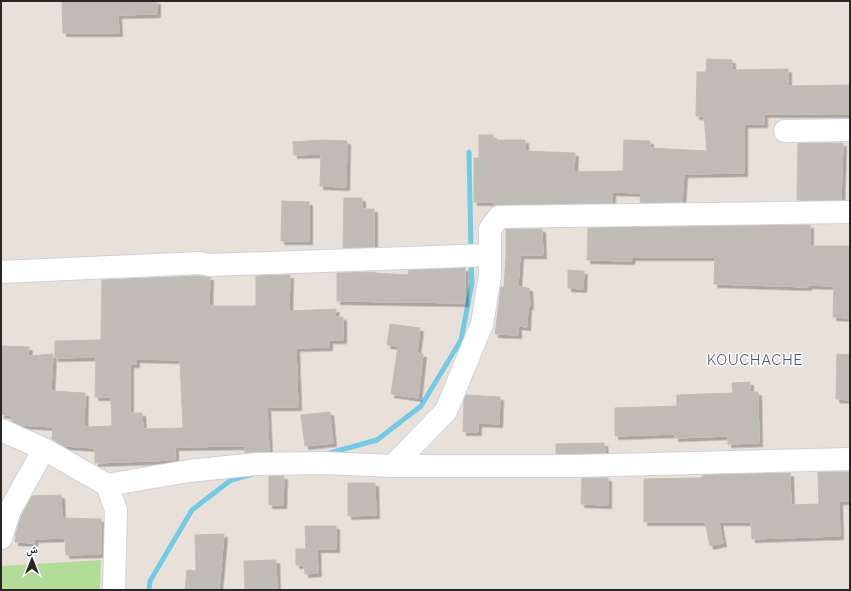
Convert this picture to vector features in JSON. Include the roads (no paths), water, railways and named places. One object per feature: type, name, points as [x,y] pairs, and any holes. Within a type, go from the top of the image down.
[{"type":"street","points":[[785,131],[850,130]]},
{"type":"street","points":[[393,466],[446,410],[482,324],[490,275],[490,229],[499,217],[850,212]]},
{"type":"street","points":[[1,272],[200,263],[210,265],[490,255]]},
{"type":"street","points":[[1,430],[44,449],[107,485],[189,471],[256,464],[324,463],[393,466],[572,466],[850,458]]},
{"type":"street","points":[[1,538],[10,510],[44,449]]},
{"type":"street","points":[[107,485],[116,510],[114,590]]},
{"type":"waterway","points":[[469,152],[471,251]]},
{"type":"waterway","points":[[326,454],[377,440],[421,406],[461,340],[472,283],[471,261]]},
{"type":"waterway","points":[[149,590],[150,581],[192,510],[231,480],[253,474]]},
{"type":"district","name":"KOUCHACHE","points":[[755,360]]}]
